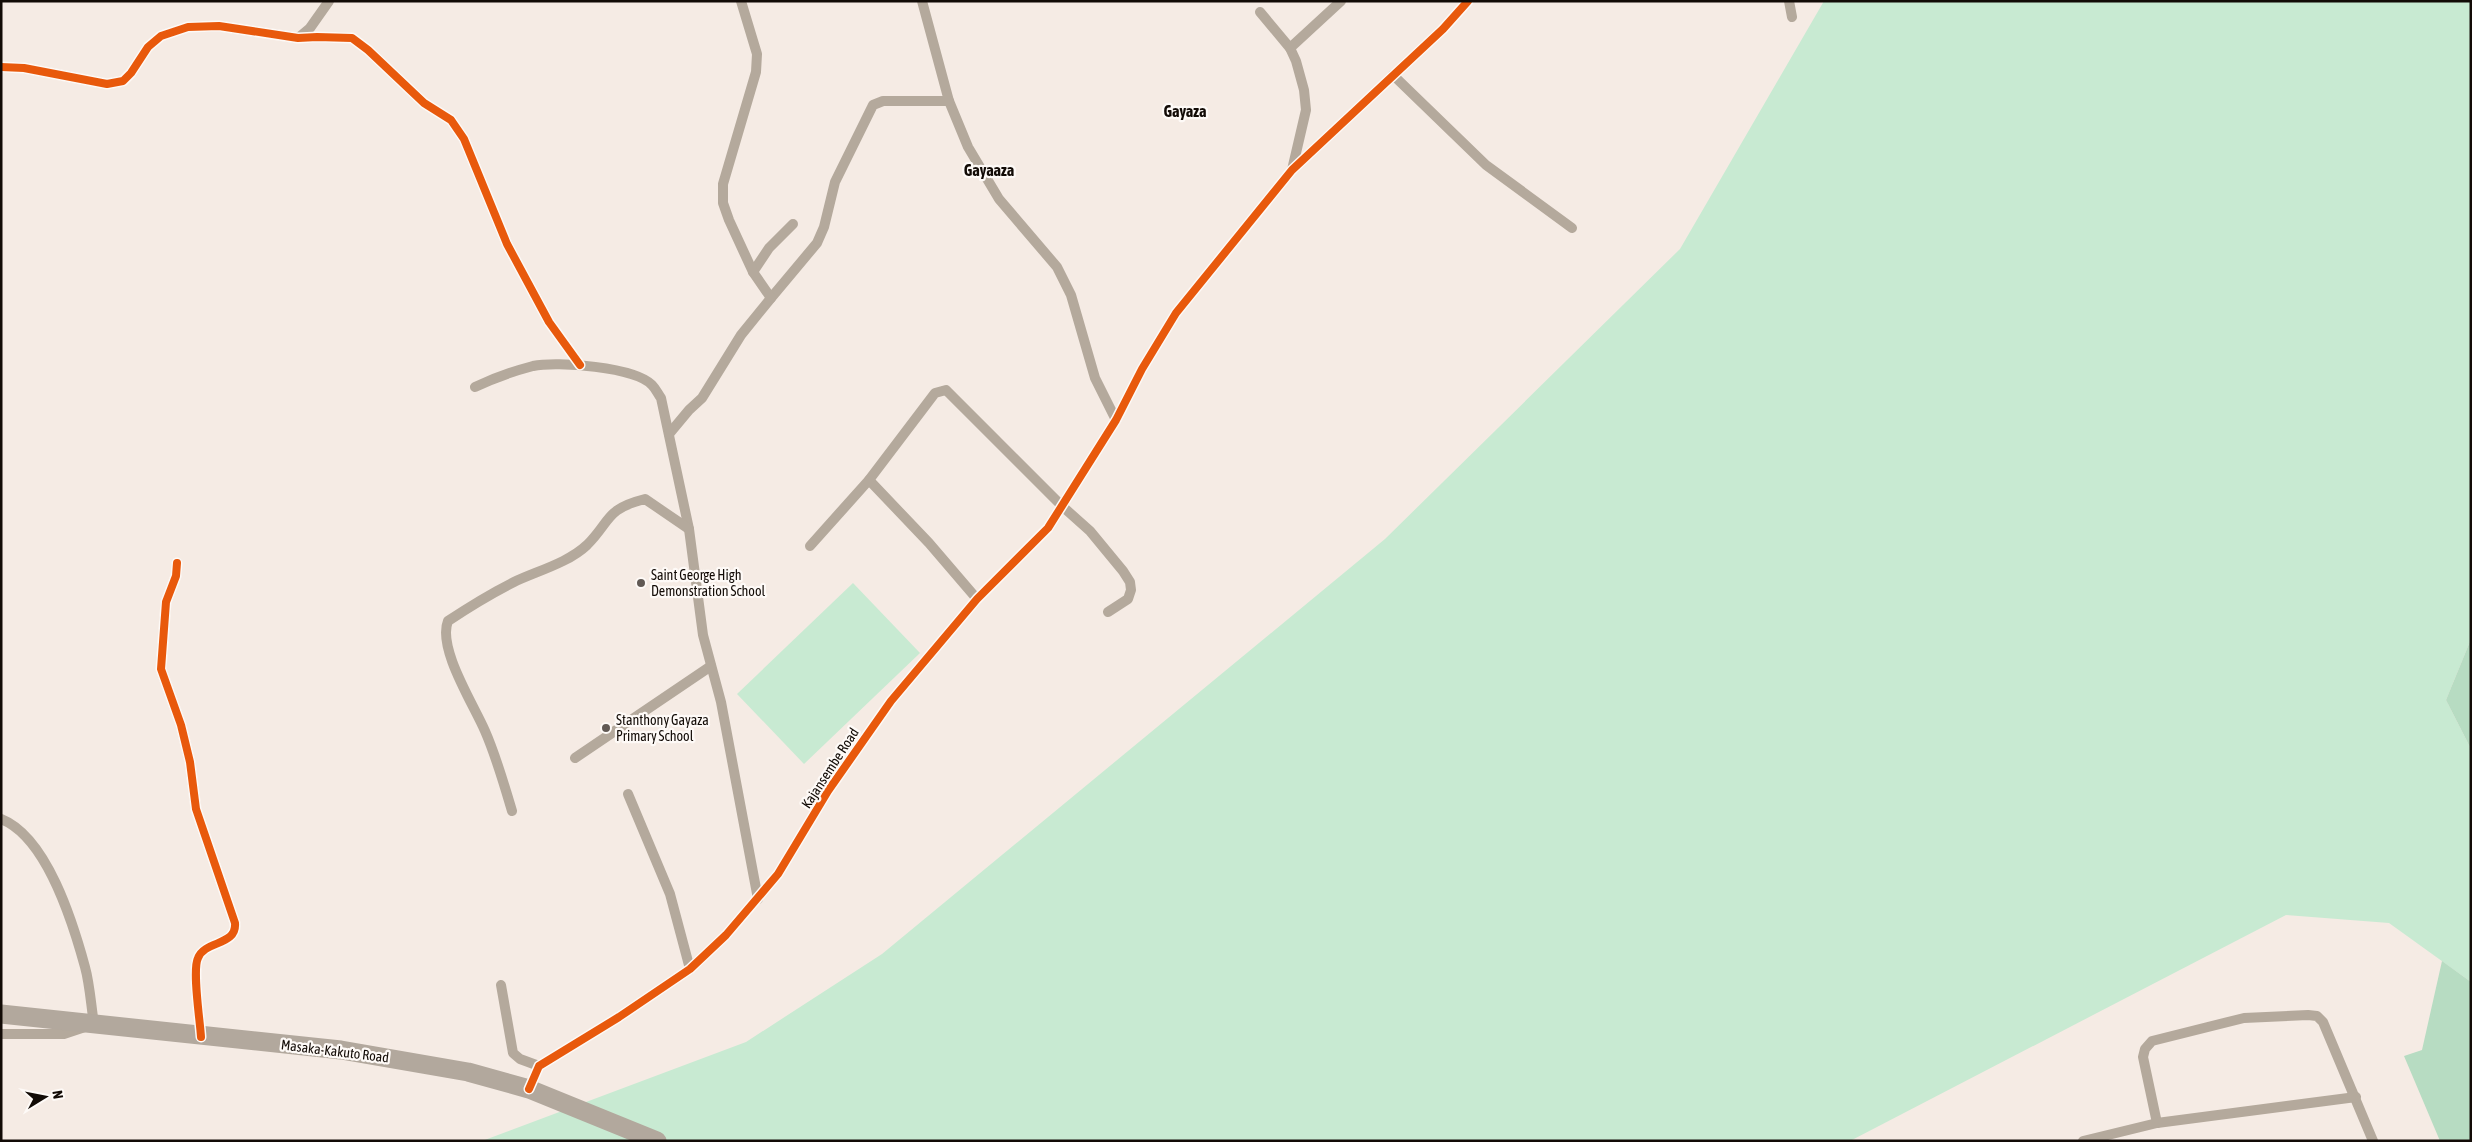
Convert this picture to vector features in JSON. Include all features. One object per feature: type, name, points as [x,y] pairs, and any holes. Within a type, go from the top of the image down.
[{"type":"highway","name":"Masaka-Kakuto Road","points":[[1,1014],[389,1057],[468,1072],[529,1089],[657,1141]]},
{"type":"street","points":[[298,38],[310,28],[329,1]]},
{"type":"street","points":[[741,1],[757,54],[756,72],[722,184],[723,203],[753,272],[771,298]]},
{"type":"street","points":[[922,1],[949,102],[968,147],[1000,199],[1057,267],[1071,295],[1096,378],[1116,420]]},
{"type":"street","points":[[1290,48],[1341,1]]},
{"type":"street","name":"Kajansembe Road","points":[[539,1066],[619,1017],[690,969],[726,935],[758,899],[778,874],[828,791],[861,741],[891,702],[977,599],[1048,528],[1116,420],[1142,369],[1176,313],[1292,170],[1443,29],[1468,1]]},
{"type":"street","points":[[1789,1],[1792,17]]},
{"type":"street","points":[[1260,12],[1290,48],[1296,61],[1306,110],[1292,170]]},
{"type":"street","points":[[1,67],[24,68],[107,84],[123,80],[131,73],[148,46],[161,36],[188,27],[219,26],[298,38],[317,36],[352,38],[368,50],[424,103],[451,120],[464,139],[507,244],[549,322],[580,365]]},
{"type":"street","points":[[1393,75],[1486,165],[1572,228]]},
{"type":"street","points":[[669,434],[688,410],[702,398],[741,335],[817,243],[824,227],[835,182],[873,105],[883,101],[949,102]]},
{"type":"street","points":[[753,272],[769,248],[793,224]]},
{"type":"street","points":[[476,387],[534,366],[555,363],[580,365],[640,378],[652,384],[661,398],[690,529],[703,635],[721,702],[758,899]]},
{"type":"street","points":[[810,546],[869,480],[935,393],[946,390],[1062,506],[1090,531],[1130,582],[1131,590],[1128,599],[1108,612]]},
{"type":"street","points":[[869,480],[929,543],[977,599]]},
{"type":"street","points":[[512,811],[486,732],[457,672],[444,630],[448,621],[513,582],[575,554],[587,545],[613,513],[630,503],[645,499],[690,529]]},
{"type":"street","points":[[177,563],[176,576],[166,602],[161,669],[181,725],[190,762],[196,809],[236,923],[236,929],[230,937],[201,951],[198,958],[196,968],[201,1036]]},
{"type":"street","points":[[574,758],[711,666]]},
{"type":"street","points":[[628,794],[670,894],[690,969]]},
{"type":"street","points":[[1,819],[11,823],[34,845],[50,868],[86,969],[94,1024],[64,1034],[1,1034]]},
{"type":"street","points":[[501,985],[513,1053],[520,1060],[539,1066],[529,1089]]},
{"type":"street","points":[[2157,1123],[2142,1057],[2152,1041],[2244,1018],[2308,1015],[2317,1016],[2323,1022],[2374,1141]]},
{"type":"street","points":[[2083,1141],[2157,1123],[2356,1097]]},
{"type":"green space","points":[[1824,1],[2471,1],[2471,639],[2446,700],[2471,749],[2471,982],[2389,923],[2286,915],[1850,1141],[482,1141],[746,1042],[882,954],[1385,539],[1680,249]]},
{"type":"green space","points":[[853,583],[920,653],[804,764],[737,694]]},
{"type":"green space","points":[[2471,639],[2471,749],[2446,700]]},
{"type":"green space","points":[[2442,961],[2471,982],[2471,1141],[2440,1141],[2404,1056],[2422,1050]]},
{"type":"cycle path","points":[[529,1089],[539,1066],[619,1017],[690,969],[726,935],[778,874],[828,791],[891,701],[977,599],[1048,528],[1116,420],[1142,369],[1176,313],[1292,170],[1443,29],[1468,1]]},
{"type":"cycle path","points":[[1,67],[24,68],[107,84],[123,81],[131,73],[148,47],[161,36],[188,27],[219,26],[298,38],[352,38],[368,50],[424,103],[451,120],[464,139],[507,244],[549,322],[580,365]]},
{"type":"cycle path","points":[[177,563],[176,576],[166,602],[161,669],[181,725],[190,762],[196,809],[235,923],[231,936],[207,948],[202,952],[196,964],[201,1037]]},
{"type":"place","name":"Saint George High Demonstration School","points":[[641,583]]},
{"type":"place","name":"Stanthony Gayaza Primary School","points":[[606,728]]},
{"type":"district","name":"Gayaza","points":[[1185,111]]},
{"type":"district","name":"Gayaaza","points":[[989,170]]}]
